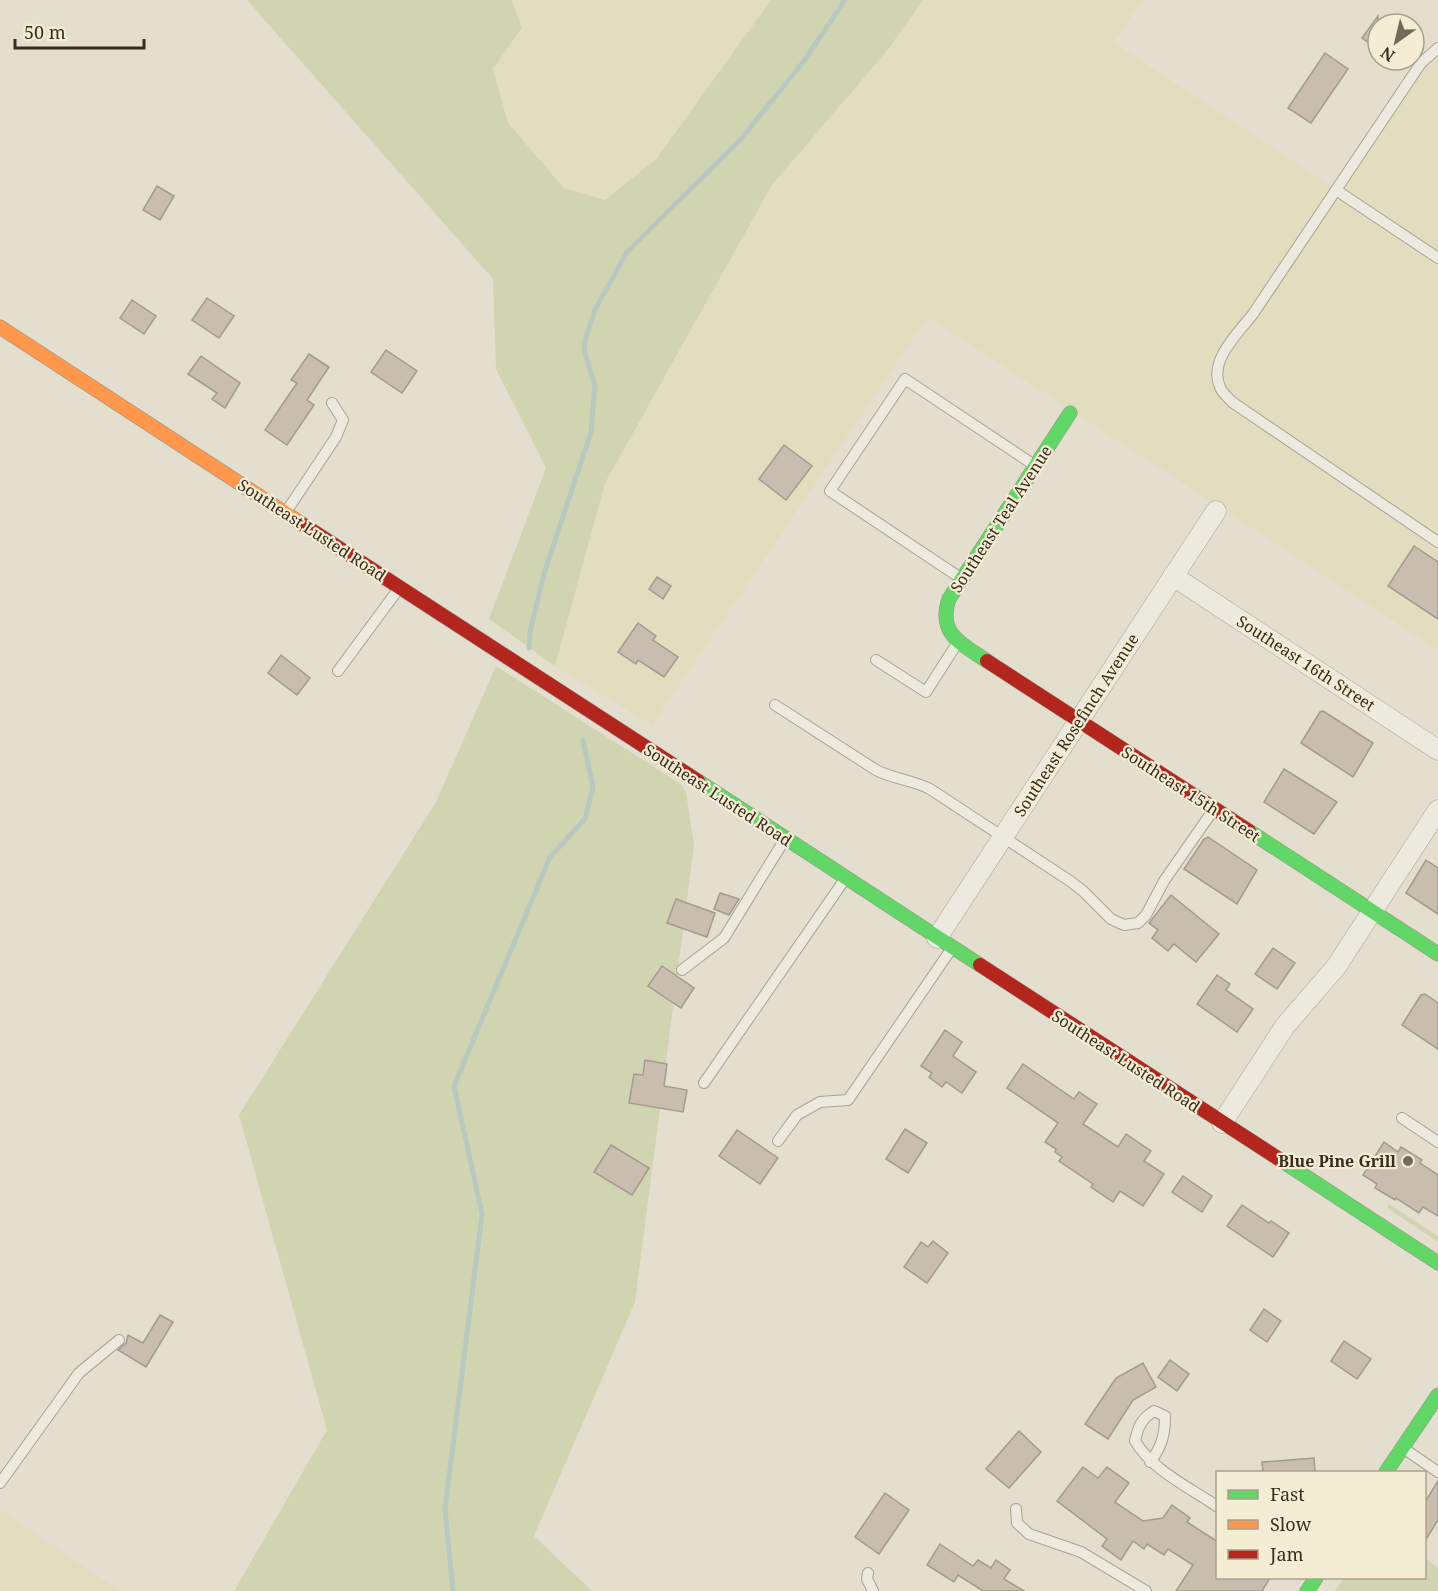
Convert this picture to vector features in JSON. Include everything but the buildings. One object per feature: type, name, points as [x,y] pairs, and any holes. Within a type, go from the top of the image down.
[{"type":"main road","name":"Southeast Lusted Road","points":[[0,327],[1438,1263]]},
{"type":"main road","name":"Southeast Teal Avenue","points":[[947,629],[945,608],[1070,413]]},
{"type":"main road","name":"Southeast 15th Street","points":[[947,629],[958,642],[1438,954]]},
{"type":"main road","points":[[1387,1471],[1438,1395]]},
{"type":"street","name":"Southeast Rosefinch Avenue","points":[[944,943],[1003,837],[1216,512]]},
{"type":"street","name":"Southeast 16th Street","points":[[1173,576],[1438,750]]},
{"type":"street","points":[[1222,1123],[1285,1026],[1324,982],[1438,810]]},
{"type":"lane","points":[[1438,48],[1421,63],[1253,314],[1230,343],[1221,358],[1216,375],[1220,389],[1232,402],[1438,542]]},
{"type":"lane","points":[[1336,190],[1438,258]]},
{"type":"lane","points":[[962,579],[830,491],[905,379],[1036,466]]},
{"type":"lane","points":[[286,512],[336,437],[343,420],[332,403]]},
{"type":"lane","points":[[338,671],[400,587]]},
{"type":"lane","points":[[876,660],[926,692],[958,642]]},
{"type":"lane","points":[[775,705],[876,770],[888,776],[917,782],[930,789],[1070,881],[1111,919],[1124,925],[1138,923],[1146,915],[1164,881],[1214,809]]},
{"type":"lane","points":[[682,970],[724,938],[785,839]]},
{"type":"lane","points":[[704,1083],[846,879]]},
{"type":"lane","points":[[778,1141],[797,1116],[820,1102],[848,1100],[944,943]]},
{"type":"lane","points":[[1402,1118],[1438,1142]]},
{"type":"lane","points":[[0,1483],[79,1373],[118,1340]]},
{"type":"lane","points":[[1403,1448],[1438,1472]]},
{"type":"lane","points":[[1150,1462],[1216,1505]]},
{"type":"lane","points":[[1016,1509],[1017,1523],[1029,1534],[1081,1552],[1146,1591]]},
{"type":"lane","points":[[868,1572],[867,1579],[873,1591]]},
{"type":"shaded area","points":[[512,0],[771,0],[656,159],[605,201],[564,188],[508,123],[493,69],[522,28]]},
{"type":"shaded area","points":[[923,0],[1142,0],[1114,43],[1342,193],[1422,72],[1426,72],[1426,66],[1438,48],[1438,650],[928,317],[652,725],[555,666],[605,483],[772,185],[886,52]]},
{"type":"shaded area","points":[[0,1509],[120,1591],[0,1591]]},
{"type":"green space","points":[[247,0],[512,0],[522,28],[493,69],[508,123],[564,188],[605,200],[656,159],[771,0],[923,0],[886,52],[772,185],[605,483],[555,666],[489,619],[546,468],[496,369],[493,279]]},
{"type":"green space","points":[[496,666],[682,785],[686,792],[694,845],[635,1302],[534,1536],[592,1591],[234,1591],[327,1430],[239,1115],[436,802]]},
{"type":"green space","points":[[1389,1204],[1438,1236],[1438,1242],[1387,1208]]},
{"type":"green space","points":[[1426,1559],[1438,1568],[1438,1591],[1335,1591],[1343,1579],[1426,1579]]},
{"type":"waterway","points":[[529,648],[530,632],[544,574],[591,432],[595,386],[584,350],[595,310],[627,252],[741,139],[804,61],[845,0]]},
{"type":"waterway","points":[[453,1591],[445,1509],[482,1214],[454,1086],[550,857],[585,819],[593,787],[583,740]]},
{"type":"traffic: fast","points":[[987,661],[961,643],[949,630],[946,621],[949,599],[1070,413]]},
{"type":"traffic: fast","points":[[698,781],[980,965]]},
{"type":"traffic: fast","points":[[1249,831],[1438,954]]},
{"type":"traffic: fast","points":[[1279,1159],[1438,1263]]},
{"type":"traffic: fast","points":[[1387,1471],[1438,1395]]},
{"type":"traffic: fast","points":[[1307,1591],[1315,1579]]},
{"type":"traffic: slow","points":[[0,327],[302,524]]},
{"type":"traffic: jam","points":[[302,524],[698,781]]},
{"type":"traffic: jam","points":[[987,661],[1249,831]]},
{"type":"traffic: jam","points":[[980,965],[1279,1159]]},
{"type":"place","name":"Blue Pine Grill","points":[[1408,1161]]}]
